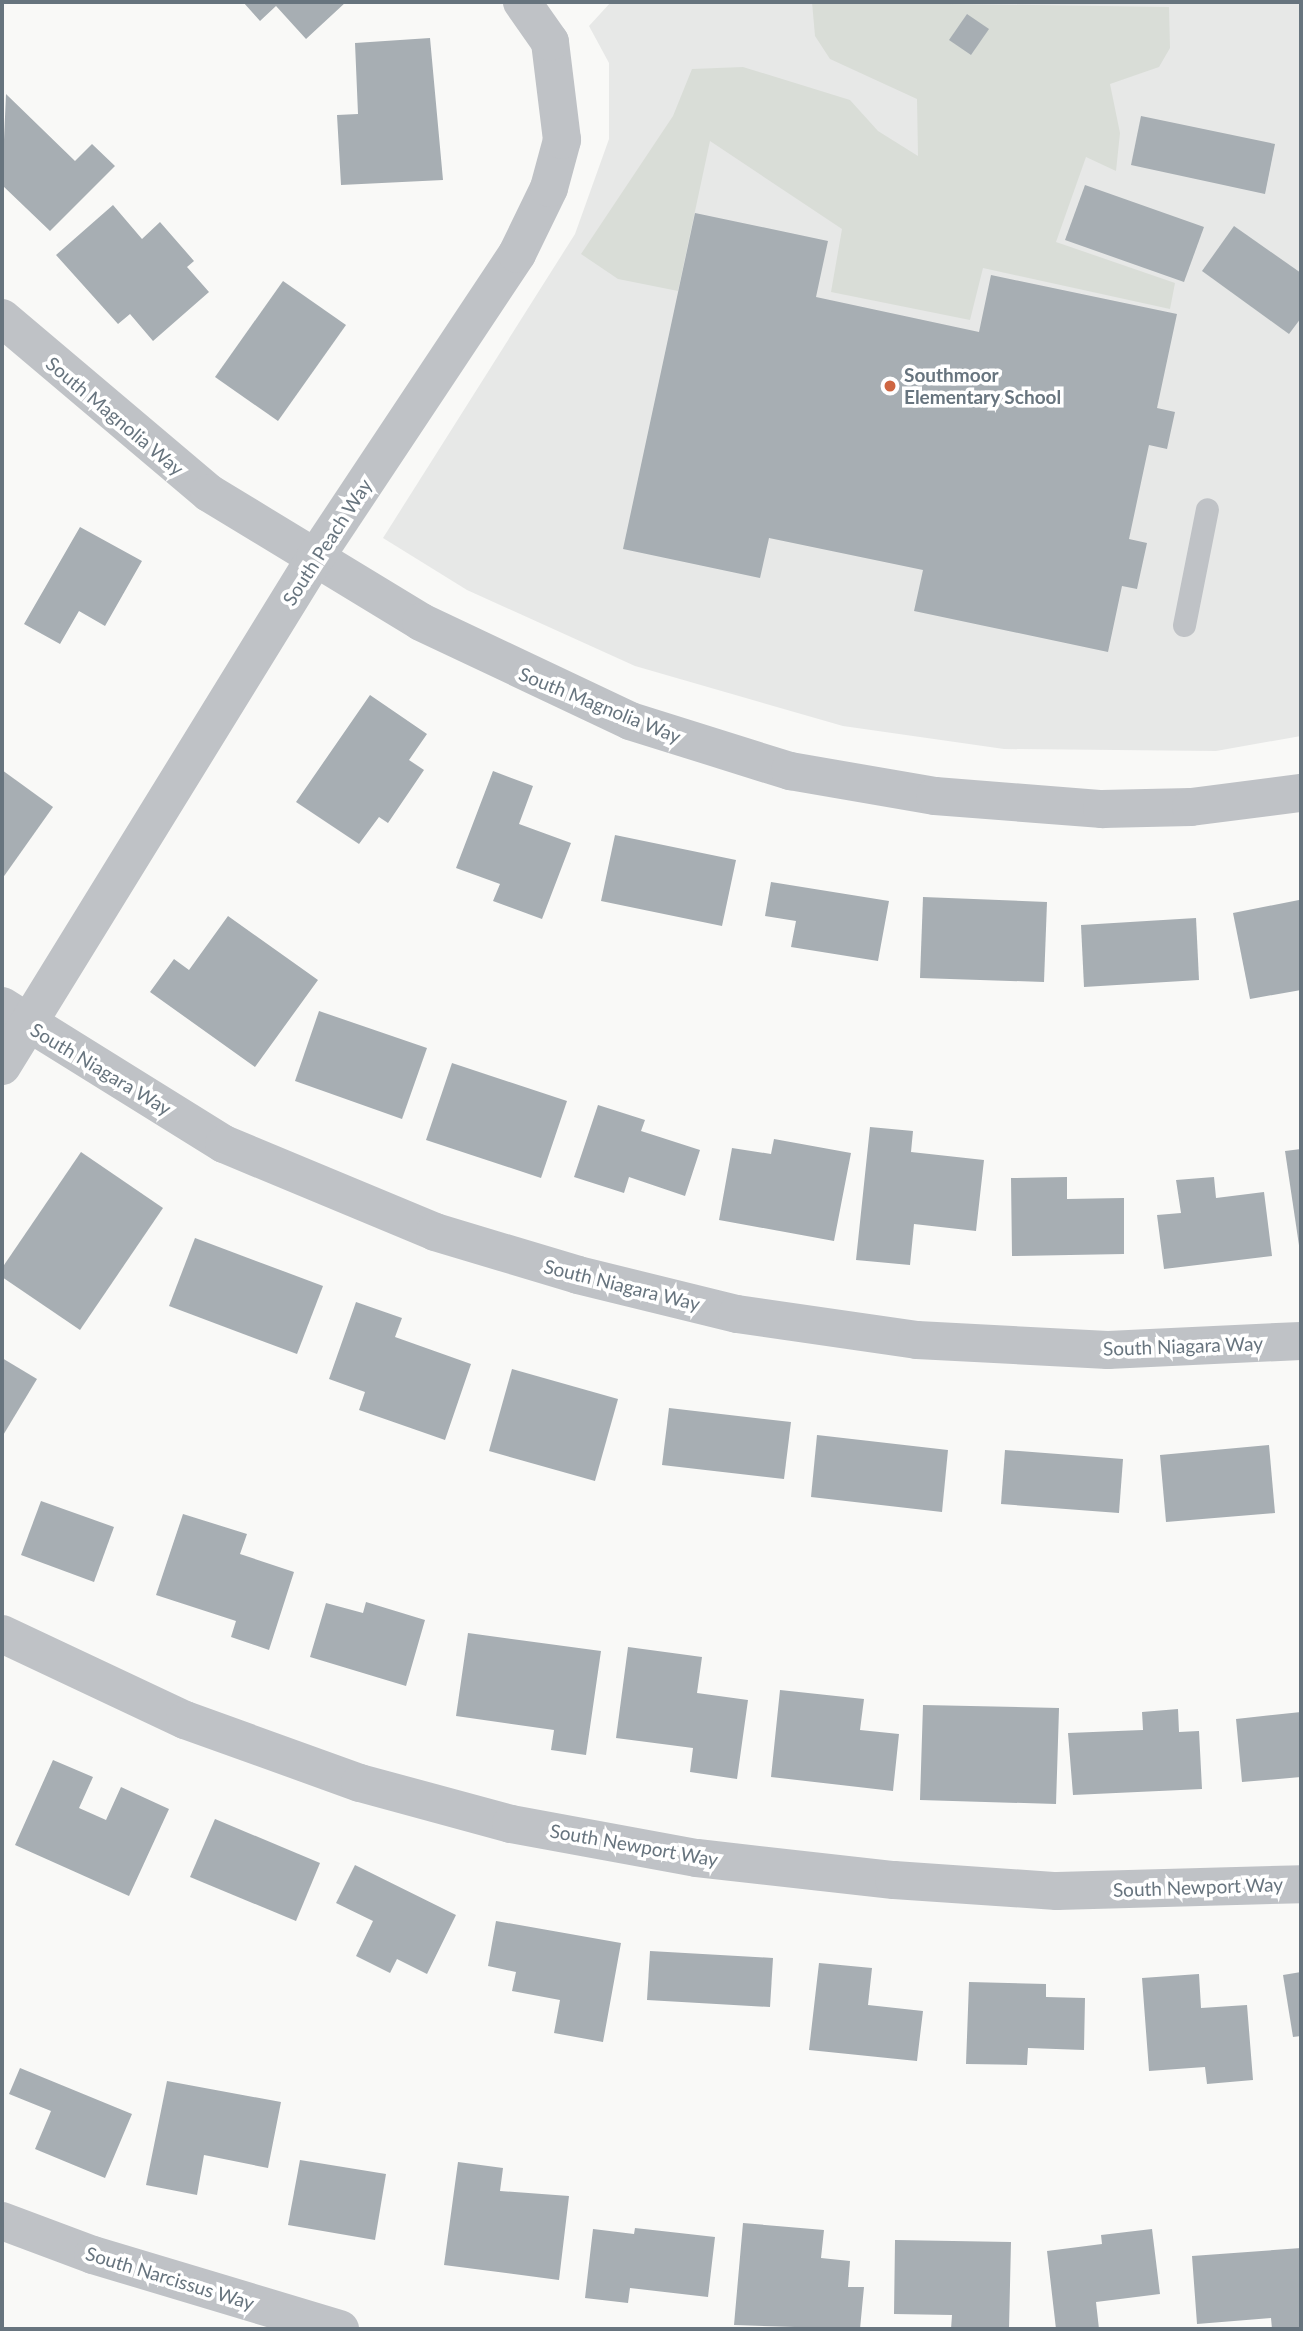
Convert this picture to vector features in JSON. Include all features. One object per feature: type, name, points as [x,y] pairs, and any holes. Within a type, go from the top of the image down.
[{"type":"street","name":"South Peach Way","points":[[2,1066],[15,1015],[517,254],[549,188],[562,140],[559,86],[550,42],[522,2]]},
{"type":"street","name":"South Magnolia Way","points":[[2,318],[209,494],[421,622],[559,692],[701,746],[790,771],[935,796],[1102,809],[1191,807],[1301,793]]},
{"type":"street","name":"South Niagara Way","points":[[15,1015],[224,1144],[435,1232],[578,1275],[737,1314],[917,1340],[1108,1350],[1301,1341]]},
{"type":"street","name":"South Newport Way","points":[[2,1634],[186,1720],[360,1783],[511,1824],[697,1858],[894,1880],[1057,1891],[1301,1884]]},
{"type":"street","name":"South Narcissus Way","points":[[2,2221],[93,2255],[340,2329]]},
{"type":"lane","points":[[1184,625],[1207,509]]},
{"type":"shaded area","name":"Southmoor Elementary School","points":[[611,2],[1301,2],[1301,736],[1216,751],[1004,749],[843,726],[635,666],[467,590],[383,538],[575,234],[609,139],[609,63],[589,26]]},
{"type":"shaded area","points":[[812,2],[1169,7],[1170,48],[1159,67],[1110,84],[1120,133],[1116,171],[1086,157],[1056,242],[1175,283],[1170,309],[983,268],[970,320],[831,292],[842,229],[710,141],[678,291],[618,279],[581,254],[673,116],[692,69],[743,67],[850,100],[878,131],[918,156],[917,99],[830,59],[815,36]]},
{"type":"building","points":[[243,2],[346,2],[306,39],[276,6],[260,21]]},
{"type":"building","points":[[967,14],[989,29],[971,55],[949,40]]},
{"type":"building","points":[[430,38],[443,180],[341,185],[337,115],[358,114],[355,43]]},
{"type":"building","points":[[6,94],[75,161],[92,144],[115,166],[50,231],[2,185]]},
{"type":"building","points":[[1141,116],[1275,144],[1265,194],[1131,165]]},
{"type":"building","points":[[1085,185],[1204,227],[1184,282],[1065,240]]},
{"type":"building","points":[[113,205],[142,239],[160,222],[194,261],[187,267],[209,292],[153,341],[130,314],[118,324],[56,255]]},
{"type":"building","points":[[695,213],[828,241],[816,297],[979,332],[991,275],[1177,314],[1157,408],[1175,412],[1167,449],[1149,445],[1129,539],[1147,543],[1137,589],[1122,586],[1108,652],[914,611],[923,570],[769,538],[760,578],[623,549]]},
{"type":"building","points":[[1234,226],[1301,273],[1301,318],[1289,334],[1202,271]]},
{"type":"building","points":[[283,281],[346,325],[278,421],[215,377]]},
{"type":"building","points":[[80,527],[142,561],[105,626],[79,611],[60,644],[24,624]]},
{"type":"building","points":[[370,695],[427,734],[409,760],[424,770],[388,823],[379,817],[359,844],[296,802]]},
{"type":"building","points":[[2,770],[53,807],[2,879]]},
{"type":"building","points":[[493,771],[533,786],[519,824],[571,843],[542,919],[493,901],[500,884],[456,868]]},
{"type":"building","points":[[615,835],[736,860],[722,926],[601,901]]},
{"type":"building","points":[[771,882],[889,901],[878,961],[791,947],[796,921],[765,916]]},
{"type":"building","points":[[923,897],[1047,902],[1044,982],[920,978]]},
{"type":"building","points":[[1299,900],[1301,990],[1250,999],[1233,913]]},
{"type":"building","points":[[228,916],[318,980],[255,1067],[150,992],[174,959],[189,970]]},
{"type":"building","points":[[1196,918],[1199,980],[1084,987],[1081,925]]},
{"type":"building","points":[[319,1011],[427,1048],[402,1119],[295,1081]]},
{"type":"building","points":[[452,1063],[567,1101],[541,1178],[426,1140]]},
{"type":"building","points":[[598,1105],[645,1120],[641,1131],[700,1150],[685,1196],[629,1177],[624,1193],[574,1177]]},
{"type":"building","points":[[870,1127],[913,1131],[911,1152],[984,1160],[976,1231],[914,1224],[910,1265],[856,1260]]},
{"type":"building","points":[[774,1139],[851,1153],[834,1241],[719,1220],[732,1148],[771,1154]]},
{"type":"building","points":[[1301,1149],[1301,1251],[1300,1252],[1285,1151]]},
{"type":"building","points":[[81,1152],[163,1208],[80,1330],[2,1277],[2,1268]]},
{"type":"building","points":[[1067,1177],[1067,1199],[1124,1198],[1124,1254],[1012,1256],[1011,1178]]},
{"type":"building","points":[[1214,1177],[1216,1198],[1264,1192],[1272,1256],[1164,1269],[1157,1215],[1181,1213],[1176,1180]]},
{"type":"building","points":[[195,1238],[323,1286],[297,1354],[169,1306]]},
{"type":"building","points":[[356,1302],[402,1318],[395,1337],[471,1364],[445,1440],[359,1410],[365,1392],[329,1379]]},
{"type":"building","points":[[2,1358],[37,1379],[2,1437]]},
{"type":"building","points":[[512,1369],[618,1399],[595,1481],[489,1451]]},
{"type":"building","points":[[669,1408],[791,1422],[784,1479],[662,1465]]},
{"type":"building","points":[[817,1435],[948,1450],[942,1512],[811,1497]]},
{"type":"building","points":[[1269,1445],[1275,1513],[1166,1522],[1160,1455]]},
{"type":"building","points":[[1005,1450],[1123,1459],[1119,1513],[1001,1504]]},
{"type":"building","points":[[41,1501],[114,1527],[94,1582],[21,1555]]},
{"type":"building","points":[[183,1514],[247,1534],[240,1554],[294,1572],[269,1650],[231,1637],[236,1621],[156,1595]]},
{"type":"building","points":[[366,1602],[425,1620],[406,1686],[310,1657],[326,1603],[363,1613]]},
{"type":"building","points":[[468,1633],[601,1651],[586,1755],[551,1750],[554,1730],[456,1716]]},
{"type":"building","points":[[628,1647],[702,1657],[697,1693],[748,1700],[737,1779],[690,1772],[693,1748],[616,1738]]},
{"type":"building","points":[[780,1690],[864,1699],[860,1730],[899,1734],[893,1791],[771,1777]]},
{"type":"building","points":[[923,1705],[1059,1708],[1056,1804],[920,1800]]},
{"type":"building","points":[[1178,1709],[1179,1732],[1199,1731],[1202,1789],[1073,1795],[1068,1733],[1143,1730],[1142,1712]]},
{"type":"building","points":[[1301,1712],[1301,1777],[1242,1782],[1236,1719]]},
{"type":"building","points":[[53,1760],[93,1777],[79,1808],[106,1820],[121,1787],[169,1809],[129,1896],[15,1845]]},
{"type":"building","points":[[215,1819],[320,1863],[296,1921],[190,1877]]},
{"type":"building","points":[[355,1865],[456,1915],[427,1974],[397,1959],[390,1973],[356,1956],[373,1921],[336,1903]]},
{"type":"building","points":[[496,1921],[621,1943],[603,2042],[554,2033],[560,2000],[512,1991],[516,1972],[488,1966]]},
{"type":"building","points":[[650,1951],[773,1958],[770,2007],[647,2000]]},
{"type":"building","points":[[819,1963],[872,1968],[868,2005],[923,2011],[917,2061],[809,2050]]},
{"type":"building","points":[[1301,1972],[1301,2036],[1293,2037],[1283,1975]]},
{"type":"building","points":[[1199,1974],[1201,2008],[1247,2005],[1253,2080],[1207,2084],[1205,2067],[1149,2071],[1142,1978]]},
{"type":"building","points":[[969,1982],[1046,1984],[1046,1997],[1085,1998],[1084,2050],[1028,2048],[1027,2065],[966,2064]]},
{"type":"building","points":[[20,2068],[132,2114],[105,2178],[35,2149],[51,2111],[9,2094]]},
{"type":"building","points":[[167,2081],[281,2102],[268,2168],[204,2155],[197,2195],[146,2185]]},
{"type":"building","points":[[300,2160],[386,2174],[375,2240],[288,2225]]},
{"type":"building","points":[[458,2162],[503,2168],[500,2191],[569,2196],[559,2280],[444,2265]]},
{"type":"building","points":[[743,2223],[824,2230],[821,2258],[850,2261],[848,2287],[864,2287],[860,2329],[734,2325]]},
{"type":"building","points":[[635,2228],[715,2237],[708,2297],[630,2288],[628,2303],[585,2298],[593,2229],[634,2234]]},
{"type":"building","points":[[1152,2229],[1160,2294],[1096,2302],[1099,2329],[1056,2329],[1047,2251],[1102,2244],[1101,2235]]},
{"type":"building","points":[[895,2240],[1011,2242],[1009,2329],[951,2329],[952,2315],[894,2314]]},
{"type":"building","points":[[1301,2248],[1301,2329],[1272,2329],[1271,2318],[1197,2324],[1192,2256]]},
{"type":"place","name":"Southmoor Elementary School","points":[[890,386]]}]
